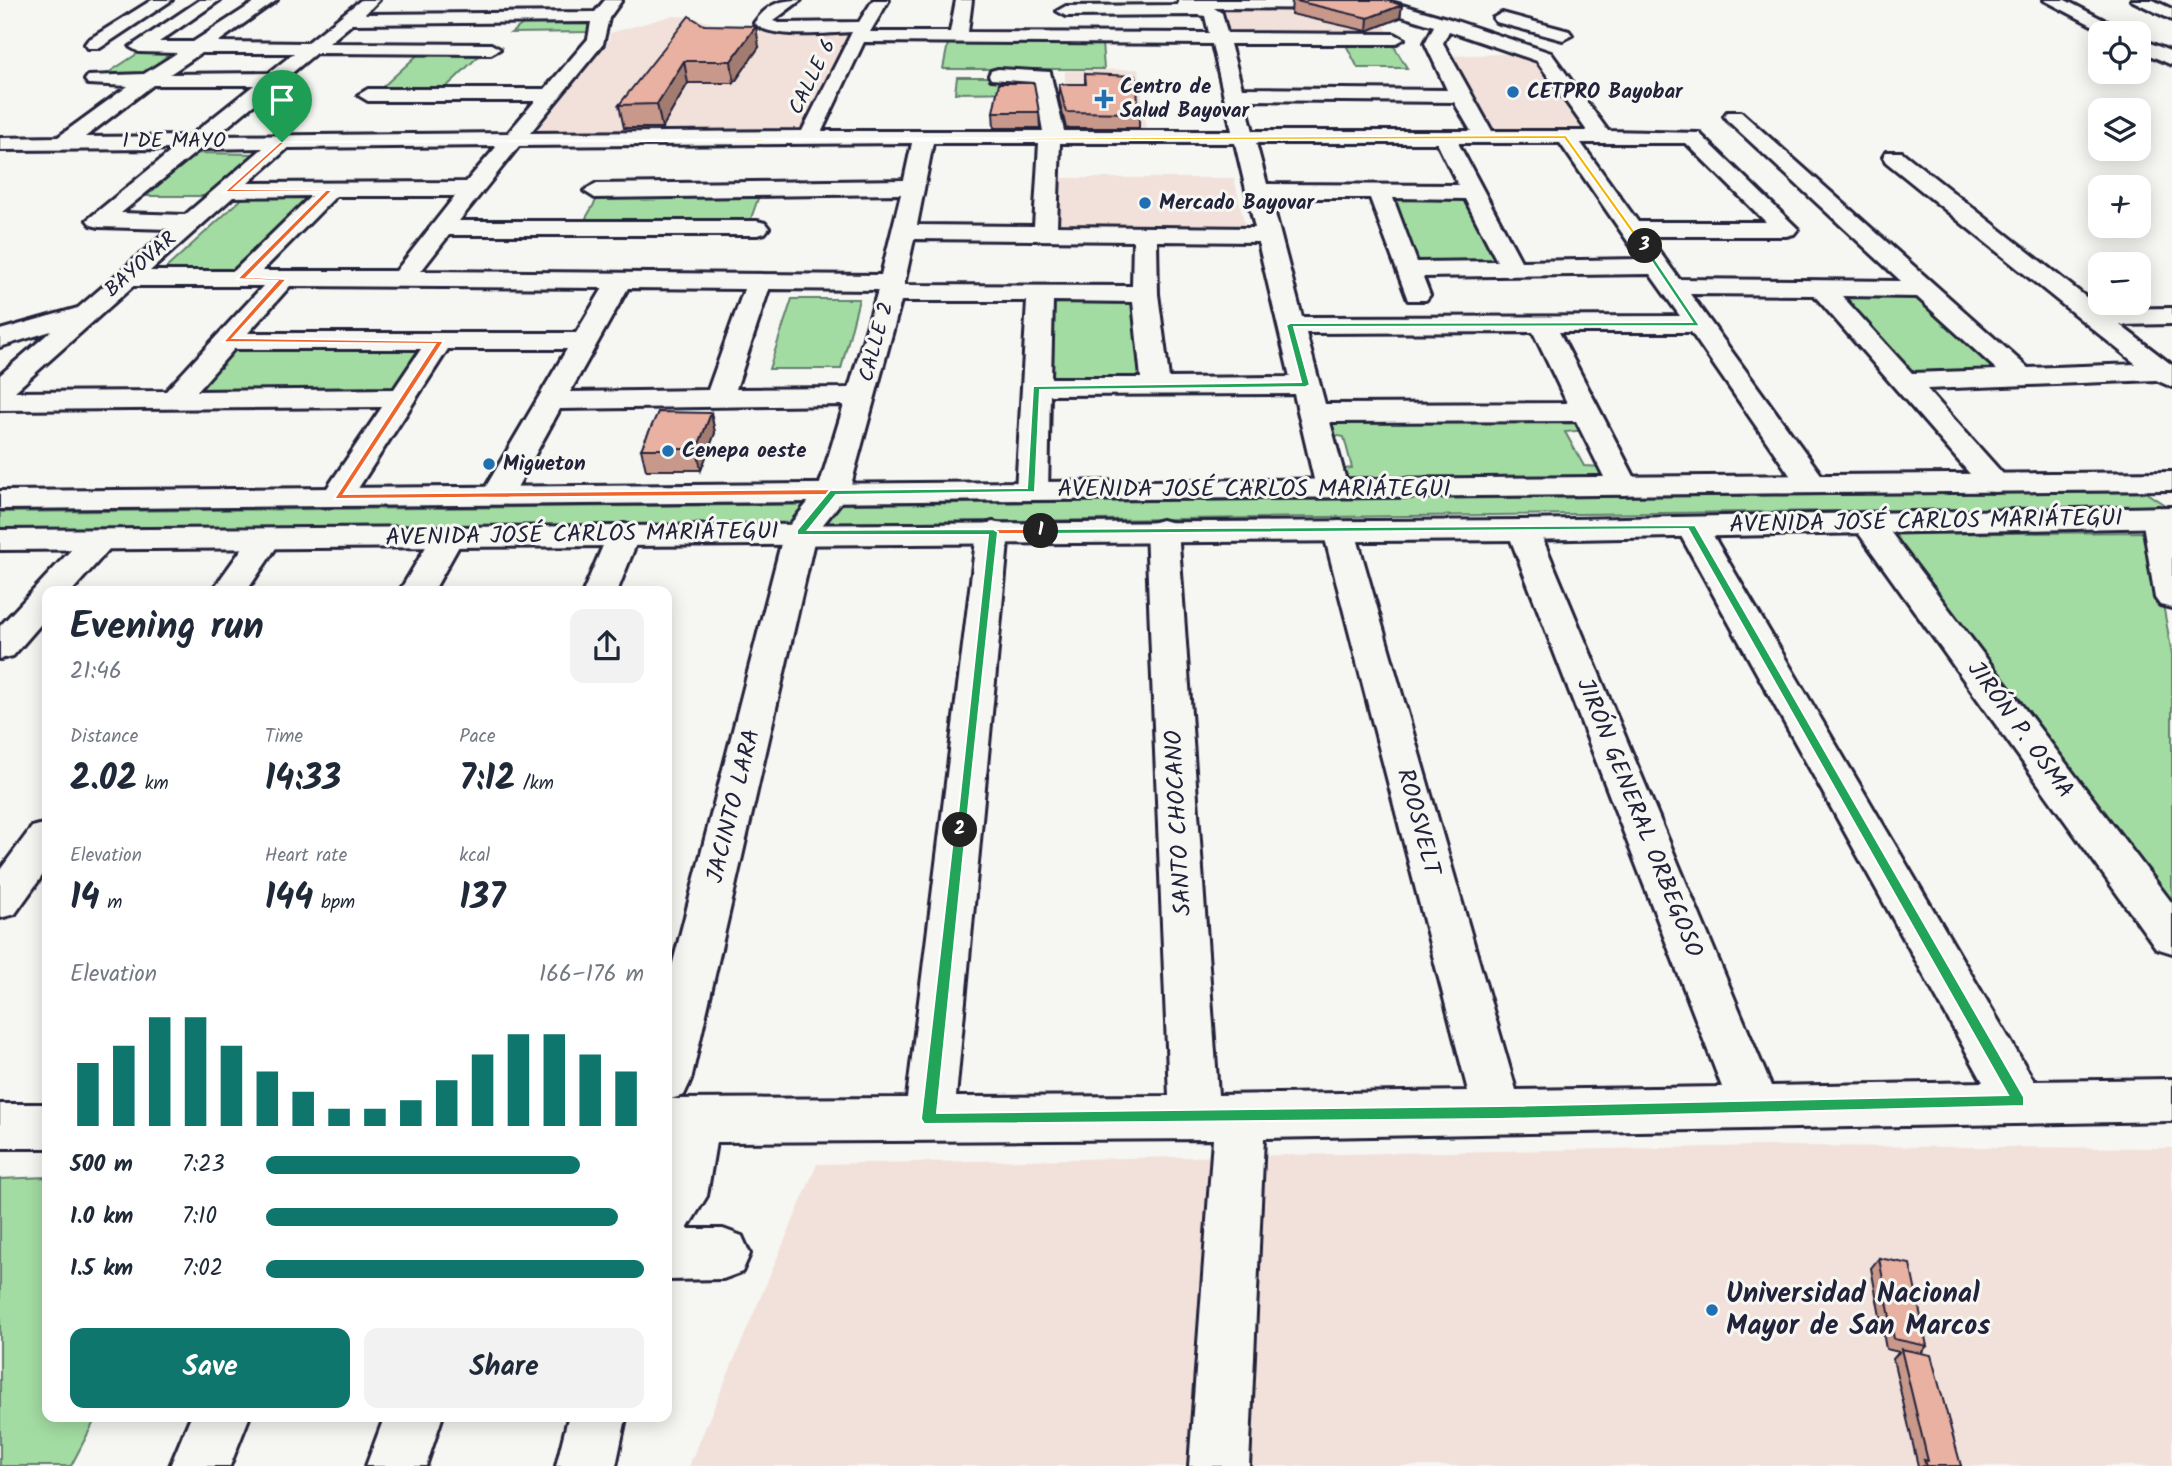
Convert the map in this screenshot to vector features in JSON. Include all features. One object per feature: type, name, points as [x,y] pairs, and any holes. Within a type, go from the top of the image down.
[{"type":"street","points":[[94,44],[164,0]]},
{"type":"street","points":[[212,0],[139,47],[491,49]]},
{"type":"street","points":[[64,143],[148,80],[269,0]]},
{"type":"street","points":[[190,222],[99,220],[194,140],[371,0]]},
{"type":"street","points":[[446,19],[465,0]]},
{"type":"street","points":[[403,278],[472,189],[597,40],[599,26],[614,0]]},
{"type":"street","points":[[793,0],[771,12],[762,23],[778,27],[958,40],[1066,39],[1138,48],[1222,51],[1326,39],[1395,39]]},
{"type":"street","name":"CALLE 6","points":[[809,137],[861,32],[881,0]]},
{"type":"street","points":[[958,40],[964,0]]},
{"type":"street","points":[[2052,0],[2095,21]]},
{"type":"street","points":[[2138,0],[2172,15]]},
{"type":"street","points":[[1066,39],[1066,5],[1233,2],[1380,4],[1544,57],[1602,137]]},
{"type":"street","points":[[1166,4],[1213,13],[1332,488]]},
{"type":"street","points":[[1484,13],[1563,35]]},
{"type":"street","points":[[347,19],[522,18],[599,26]]},
{"type":"street","points":[[442,95],[522,18]]},
{"type":"street","points":[[1444,23],[1434,43],[1460,96],[1485,137]]},
{"type":"street","points":[[507,34],[599,26]]},
{"type":"street","points":[[1326,39],[1353,93]]},
{"type":"street","points":[[316,142],[418,48]]},
{"type":"street","points":[[2151,49],[2172,59]]},
{"type":"street","points":[[1201,61],[1222,51]]},
{"type":"street","points":[[998,75],[1043,76],[1053,138],[1045,233]]},
{"type":"street","points":[[95,80],[271,79]]},
{"type":"street","points":[[1232,94],[1460,96]]},
{"type":"street","points":[[368,95],[552,95]]},
{"type":"street","points":[[1734,116],[2023,379]]},
{"type":"street","name":"1 DE MAYO","points":[[0,144],[194,140],[316,142],[809,137],[1692,137],[1787,229],[1633,229]]},
{"type":"street","points":[[1444,137],[1514,270]]},
{"type":"street","points":[[1566,137],[1812,484]]},
{"type":"street","name":"CALLE 2","points":[[800,533],[834,492],[891,288],[911,187],[924,138]]},
{"type":"street","points":[[573,227],[627,139]]},
{"type":"street","name":"BAYOVAR","points":[[0,390],[282,142]]},
{"type":"street","points":[[1894,156],[2167,375]]},
{"type":"street","points":[[595,191],[911,187]]},
{"type":"street","points":[[227,191],[472,189]]},
{"type":"street","points":[[719,398],[749,260],[771,189]]},
{"type":"street","points":[[240,279],[330,190]]},
{"type":"street","points":[[1258,191],[1475,192]]},
{"type":"street","points":[[1379,192],[1429,326]]},
{"type":"street","points":[[442,228],[573,227],[891,288],[1144,294]]},
{"type":"street","points":[[903,232],[1267,234]]},
{"type":"street","points":[[1145,234],[1144,294],[1156,387]]},
{"type":"street","points":[[126,279],[403,278],[619,281],[749,260]]},
{"type":"street","points":[[1408,270],[1514,270],[1665,276],[1821,288],[1924,289]]},
{"type":"street","points":[[174,399],[283,279]]},
{"type":"street","points":[[497,495],[619,281]]},
{"type":"street","points":[[1821,288],[1902,382],[1995,483]]},
{"type":"street","points":[[1032,491],[1040,293]]},
{"type":"street","points":[[0,339],[88,312]]},
{"type":"street","points":[[2095,317],[2172,316]]},
{"type":"street","points":[[1290,325],[1697,324]]},
{"type":"street","points":[[1543,326],[1623,486]]},
{"type":"street","points":[[226,341],[587,341]]},
{"type":"street","points":[[337,497],[440,341]]},
{"type":"street","points":[[1902,382],[2167,375]]},
{"type":"street","points":[[1035,387],[1306,385]]},
{"type":"street","points":[[552,401],[863,396]]},
{"type":"street","points":[[0,401],[402,398]]},
{"type":"street","points":[[1312,413],[1586,412]]},
{"type":"street","name":"AVENIDA JOSÉ CARLOS MARIÁTEGUI","points":[[0,500],[1995,483],[2166,498]]},
{"type":"street","points":[[2166,498],[2172,598]]},
{"type":"street","name":"AVENIDA JOSÉ CARLOS MARIÁTEGUI","points":[[0,540],[1162,530],[1523,530],[1868,524],[2166,498]]},
{"type":"street","name":"JIRÓN P. OSMA","points":[[1868,524],[2172,936]]},
{"type":"street","points":[[1692,527],[2019,1101]]},
{"type":"street","name":"SANTO CHOCANO","points":[[1162,530],[1217,1117],[1239,1161],[1219,1466]]},
{"type":"street","name":"JIRÓN GENERAL ORBEGOSO","points":[[1523,530],[1755,1107]]},
{"type":"street","name":"ROOSVELT","points":[[1339,531],[1499,1113]]},
{"type":"street","points":[[929,1119],[993,532]]},
{"type":"street","name":"JACINTO LARA","points":[[672,1059],[800,533]]},
{"type":"street","points":[[602,586],[624,534]]},
{"type":"street","points":[[419,586],[448,537]]},
{"type":"street","points":[[232,586],[266,539]]},
{"type":"street","points":[[57,586],[98,541]]},
{"type":"street","points":[[0,648],[42,602]]},
{"type":"street","points":[[0,902],[42,845]]},
{"type":"street","points":[[672,1208],[681,1196],[681,1121],[1217,1117],[2172,1100]]},
{"type":"street","points":[[0,1126],[42,1126]]},
{"type":"street","points":[[672,1255],[723,1254]]},
{"type":"street","points":[[200,1466],[218,1422]]},
{"type":"street","points":[[396,1466],[412,1422]]},
{"type":"street","points":[[586,1466],[596,1422]]},
{"type":"shaded area","points":[[1339,4],[1383,20],[1389,35],[1225,36],[1217,6]]},
{"type":"shaded area","points":[[671,16],[692,17],[740,32],[852,32],[804,134],[534,134],[609,40],[610,33]]},
{"type":"shaded area","name":"CETPRO Bayobar","points":[[1528,53],[1585,129],[1491,130],[1447,56]]},
{"type":"shaded area","name":"Centro de Salud Bayovar","points":[[1139,69],[1146,130],[1066,131],[1065,71]]},
{"type":"shaded area","name":"Mercado Bayovar","points":[[1051,178],[1234,178],[1246,230],[1048,228]]},
{"type":"shaded area","name":"Universidad Nacional Mayor de San Marcos","points":[[1764,1146],[2172,1148],[2172,1466],[689,1466],[817,1164]]},
{"type":"green space","points":[[527,21],[594,21],[589,32],[511,33]]},
{"type":"green space","points":[[948,43],[1102,43],[1104,69],[943,69]]},
{"type":"green space","points":[[1345,43],[1392,43],[1407,68],[1358,68]]},
{"type":"green space","points":[[423,50],[485,50],[441,92],[376,93]]},
{"type":"green space","points":[[140,52],[178,52],[145,75],[105,75]]},
{"type":"green space","points":[[957,77],[1033,77],[1034,92],[955,93]]},
{"type":"green space","points":[[196,153],[254,154],[206,196],[146,196]]},
{"type":"green space","points":[[760,193],[749,224],[583,223],[600,194]]},
{"type":"green space","points":[[246,195],[317,196],[242,270],[164,270]]},
{"type":"green space","points":[[1385,196],[1472,196],[1507,265],[1413,266]]},
{"type":"green space","points":[[1923,292],[2014,377],[1909,380],[1831,293]]},
{"type":"green space","points":[[1048,297],[1137,297],[1149,385],[1042,387]]},
{"type":"green space","points":[[792,299],[859,299],[841,369],[769,369]]},
{"type":"green space","points":[[433,344],[400,392],[194,395],[239,345]]},
{"type":"green space","points":[[1327,415],[1573,417],[1587,430],[1565,432],[1584,466],[1604,467],[1607,477],[1349,480],[1344,469],[1352,468],[1344,437],[1328,434]]},
{"type":"green space","points":[[2145,492],[2168,507],[0,533],[0,512]]},
{"type":"green space","points":[[2150,532],[2172,654],[2172,919],[1884,534]]},
{"type":"green space","points":[[42,1177],[42,1422],[94,1422],[71,1466],[0,1466],[0,1179]]},
{"type":"building","points":[[1292,0],[1385,0],[1402,5],[1368,18]]},
{"type":"building","points":[[689,16],[704,25],[756,26],[731,61],[684,61],[657,104],[619,105]]},
{"type":"building","points":[[1085,74],[1136,76],[1139,113],[1066,112],[1059,84],[1086,84]]},
{"type":"building","points":[[999,83],[1034,83],[1039,112],[993,112]]},
{"type":"building","points":[[658,412],[711,413],[697,449],[641,449]]},
{"type":"building","points":[[1879,1258],[1910,1264],[1927,1346],[1894,1339]]},
{"type":"building","points":[[1901,1349],[1931,1355],[1961,1466],[1926,1466],[1924,1460],[1928,1461]]},
{"type":"place","name":"CETPRO Bayobar","points":[[1513,92]]},
{"type":"place","name":"Centro de Salud Bayovar","points":[[1104,99]]},
{"type":"place","name":"Mercado Bayovar","points":[[1145,203]]},
{"type":"place","name":"Cenepa oeste","points":[[668,451]]},
{"type":"place","name":"Migueton","points":[[489,464]]},
{"type":"place","name":"Universidad Nacional Mayor de San Marcos","points":[[1712,1310]]},
{"type":"route","points":[[282,142],[227,191],[330,190],[240,279],[283,279],[226,341],[440,341],[337,497],[834,492],[800,533],[993,532],[1162,530],[1523,530],[1692,527],[2019,1101],[1499,1113],[929,1119],[993,532],[897,532],[800,533],[834,492],[1032,491],[1035,387],[1306,385],[1290,325],[1697,324],[1566,137],[809,137],[282,142]]}]
